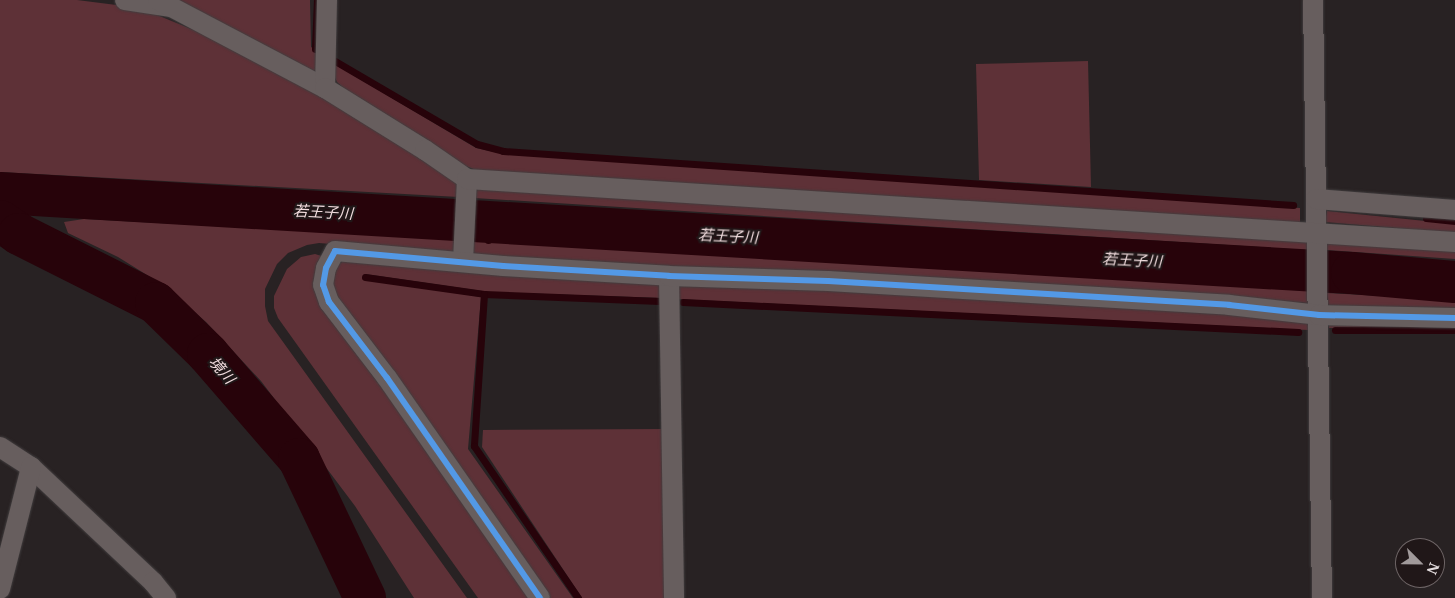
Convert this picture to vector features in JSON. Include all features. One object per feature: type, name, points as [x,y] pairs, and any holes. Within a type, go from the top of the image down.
[{"type":"street","points":[[125,0],[164,3],[325,88],[467,186],[1317,232],[1455,242]]},
{"type":"street","points":[[325,88],[327,0]]},
{"type":"street","points":[[1313,0],[1322,598]]},
{"type":"street","points":[[463,262],[467,186]]},
{"type":"street","points":[[1316,199],[1455,210]]},
{"type":"street","points":[[540,598],[387,378],[329,302],[323,285],[326,268],[336,251],[669,276],[828,281],[1229,305],[1319,315],[1455,318]]},
{"type":"street","points":[[669,276],[674,598]]},
{"type":"street","points":[[0,447],[31,467],[153,582],[166,598]]},
{"type":"street","points":[[0,589],[31,467]]},
{"type":"shaded area","points":[[0,0],[77,0],[140,8],[235,47],[363,117],[458,184],[459,197],[0,172]]},
{"type":"shaded area","points":[[176,0],[310,0],[311,47],[317,51],[317,72],[313,76]]},
{"type":"shaded area","points":[[1088,61],[1091,187],[979,180],[976,64]]},
{"type":"shaded area","points":[[331,62],[476,148],[504,154],[1300,208],[1300,223],[484,173],[463,165],[350,94],[337,82],[331,68]]},
{"type":"shaded area","points":[[481,189],[1308,241],[1307,250],[474,198],[475,191]]},
{"type":"shaded area","points":[[1327,211],[1455,224],[1455,233],[1325,222]]},
{"type":"shaded area","points":[[84,219],[457,239],[456,251],[451,254],[319,243],[307,245],[288,253],[277,264],[265,289],[265,306],[268,321],[467,598],[414,598],[355,506],[261,381],[206,322],[163,285],[118,257],[68,233],[64,222]]},
{"type":"shaded area","points":[[472,239],[1309,291],[1309,303],[473,256]]},
{"type":"shaded area","points":[[1326,239],[1455,249],[1455,259],[1327,250]]},
{"type":"shaded area","points":[[315,254],[325,257],[323,308],[532,598],[478,598],[278,318],[274,308],[274,296],[287,269],[301,257]]},
{"type":"shaded area","points":[[345,260],[659,282],[664,298],[489,292],[365,274],[362,278],[481,297],[468,449],[573,598],[550,598],[393,375],[335,298],[330,282],[334,267]]},
{"type":"shaded area","points":[[680,282],[1228,311],[1309,323],[1308,330],[675,299]]},
{"type":"shaded area","points":[[1327,293],[1455,300],[1455,313],[1328,305]]},
{"type":"shaded area","points":[[1329,324],[1455,324],[1455,328],[1329,328]]},
{"type":"shaded area","points":[[666,429],[669,598],[582,598],[482,447],[483,430]]},
{"type":"waterway","points":[[315,49],[317,0]]},
{"type":"waterway","points":[[335,61],[477,144],[503,151],[1293,205]]},
{"type":"waterway","name":"若王子川","points":[[0,193],[1352,273],[1455,282]]},
{"type":"waterway","points":[[1426,218],[1455,221]]},
{"type":"waterway","name":"境川","points":[[0,221],[19,234],[156,303],[208,354],[299,459],[365,598]]},
{"type":"waterway","points":[[488,240],[489,221]]},
{"type":"waterway","points":[[365,277],[484,294],[660,301]]},
{"type":"waterway","points":[[484,294],[474,446],[578,598]]},
{"type":"waterway","points":[[683,302],[1298,332]]},
{"type":"waterway","points":[[1335,330],[1455,330]]},
{"type":"cycle path","points":[[540,598],[387,378],[329,302],[323,285],[326,268],[335,251],[503,266],[669,276],[828,281],[1229,305],[1319,315],[1455,318]]}]
